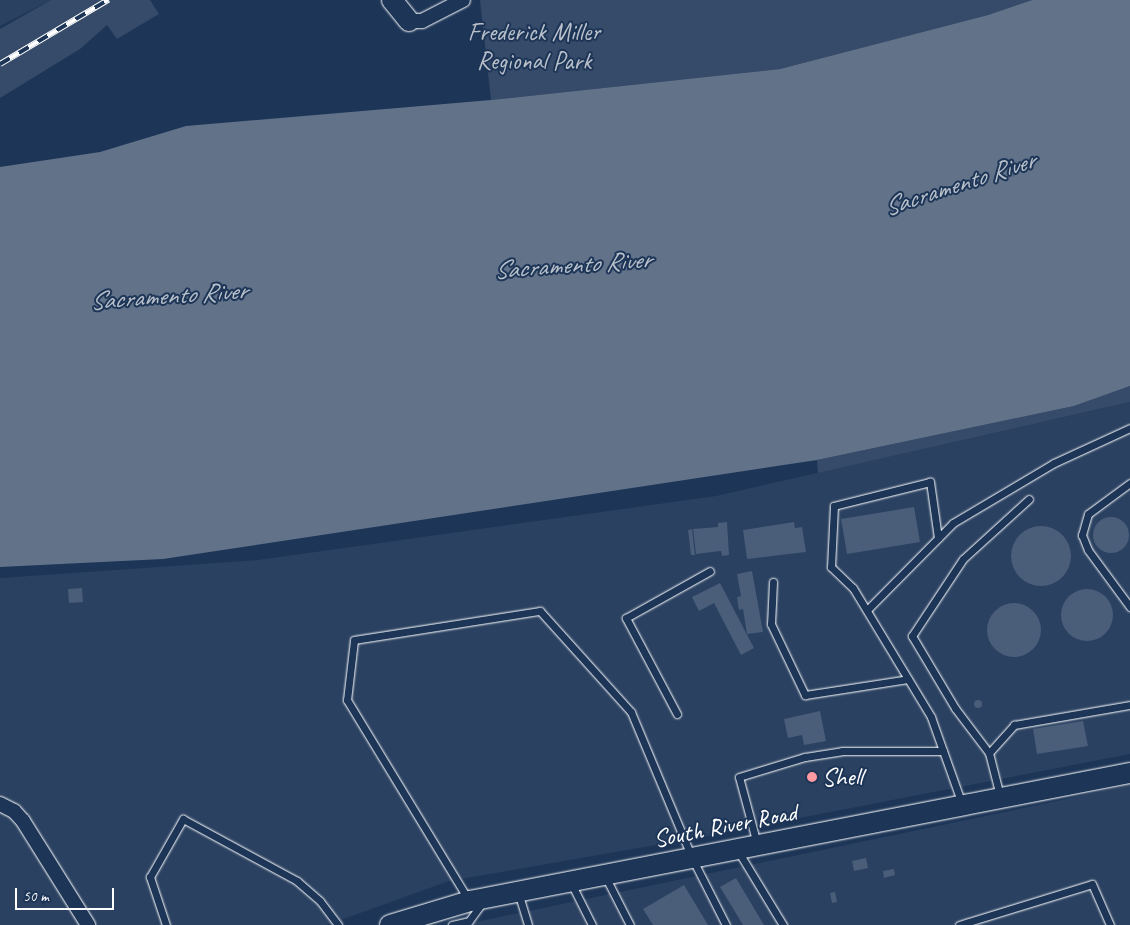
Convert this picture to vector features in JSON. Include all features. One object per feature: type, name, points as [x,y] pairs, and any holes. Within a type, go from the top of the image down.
[{"type":"street","points":[[392,0],[409,22],[422,21],[463,0]]},
{"type":"street","name":"South River Road","points":[[404,923],[478,899],[693,860],[1130,773]]},
{"type":"street","points":[[0,804],[14,811],[23,821],[88,925]]},
{"type":"lane","points":[[867,610],[953,523],[1054,462],[1130,428]]},
{"type":"lane","points":[[938,538],[930,482],[834,506],[831,567],[853,588],[931,717],[963,806]]},
{"type":"lane","points":[[1130,483],[1088,514],[1082,534],[1088,550],[1130,607]]},
{"type":"lane","points":[[1001,799],[989,753],[954,708],[912,636],[963,559],[1029,499]]},
{"type":"lane","points":[[676,714],[626,618],[710,571]]},
{"type":"lane","points":[[773,582],[771,624],[805,695],[908,679]]},
{"type":"lane","points":[[452,925],[469,921],[478,899],[347,700],[354,640],[540,611],[631,712],[693,860],[726,925]]},
{"type":"lane","points":[[989,753],[1014,725],[1130,705]]},
{"type":"lane","points":[[782,925],[748,848],[739,777],[805,757],[842,751],[943,751]]},
{"type":"lane","points":[[166,925],[150,878],[184,819],[297,881],[320,901],[338,925]]},
{"type":"lane","points":[[605,876],[630,925]]},
{"type":"lane","points":[[571,882],[592,925]]},
{"type":"lane","points":[[959,925],[1092,884],[1110,925]]},
{"type":"lane","points":[[518,892],[528,925]]},
{"type":"shaded area","points":[[0,0],[51,0],[0,26]]},
{"type":"shaded area","points":[[1130,402],[1130,754],[702,837],[449,881],[327,925],[0,925],[0,578],[258,560],[716,496]]},
{"type":"shaded area","points":[[1130,784],[1130,925],[461,925],[1062,800]]},
{"type":"green space","points":[[51,0],[150,0],[159,14],[117,39],[107,25],[80,49],[0,98],[0,29]]},
{"type":"green space","name":"Frederick Miller Regional Park","points":[[480,0],[1032,0],[988,15],[780,69],[491,100]]},
{"type":"green space","points":[[1130,386],[1130,402],[818,473],[817,460],[1074,406]]},
{"type":"water","name":"Sacramento River","points":[[1032,0],[1130,0],[1130,386],[1074,406],[817,460],[163,559],[0,567],[0,167],[100,152],[186,126],[491,100],[780,69],[988,15]]},
{"type":"building","points":[[914,507],[920,542],[847,554],[841,519]]},
{"type":"building","points":[[1111,517],[1118,518],[1124,522],[1128,528],[1128,542],[1124,548],[1118,552],[1111,553],[1104,552],[1098,548],[1094,542],[1093,535],[1094,528],[1098,522],[1104,518]]},
{"type":"building","points":[[727,522],[729,555],[722,556],[721,551],[696,554],[693,529],[718,527],[718,523]]},
{"type":"building","points":[[794,522],[795,528],[802,527],[806,552],[747,559],[743,530]]},
{"type":"building","points":[[1041,526],[1057,531],[1062,535],[1066,540],[1071,556],[1066,572],[1062,577],[1057,581],[1041,586],[1025,581],[1020,577],[1016,572],[1011,556],[1016,540],[1020,535],[1025,531]]},
{"type":"building","points":[[692,529],[695,555],[691,555],[688,530]]},
{"type":"building","points":[[752,571],[763,632],[747,634],[743,609],[739,610],[737,597],[741,596],[737,574]]},
{"type":"building","points":[[720,583],[754,648],[741,655],[714,603],[699,611],[692,597]]},
{"type":"building","points":[[82,588],[83,602],[69,603],[68,589]]},
{"type":"building","points":[[1082,589],[1092,589],[1106,596],[1113,610],[1113,620],[1106,634],[1092,641],[1082,641],[1072,637],[1065,630],[1061,620],[1061,610],[1065,600],[1072,593]]},
{"type":"building","points":[[1014,603],[1024,605],[1033,611],[1039,620],[1041,630],[1039,640],[1033,649],[1024,655],[1014,657],[1004,655],[995,649],[989,640],[987,630],[989,620],[995,611],[1004,605]]},
{"type":"building","points":[[978,700],[982,704],[978,708],[974,704]]},
{"type":"building","points":[[820,711],[826,741],[804,745],[802,735],[788,738],[784,719]]},
{"type":"building","points":[[1083,721],[1088,746],[1037,754],[1033,729]]},
{"type":"building","points":[[866,858],[868,868],[854,871],[852,861]]},
{"type":"building","points":[[894,869],[895,875],[884,878],[883,871]]},
{"type":"building","points":[[736,878],[764,925],[743,925],[720,887]]},
{"type":"building","points":[[684,885],[708,925],[653,925],[643,909]]},
{"type":"building","points":[[835,892],[837,902],[832,903],[830,893]]},
{"type":"railway","points":[[0,64],[108,0]]},
{"type":"place","name":"Shell","points":[[812,777]]}]
